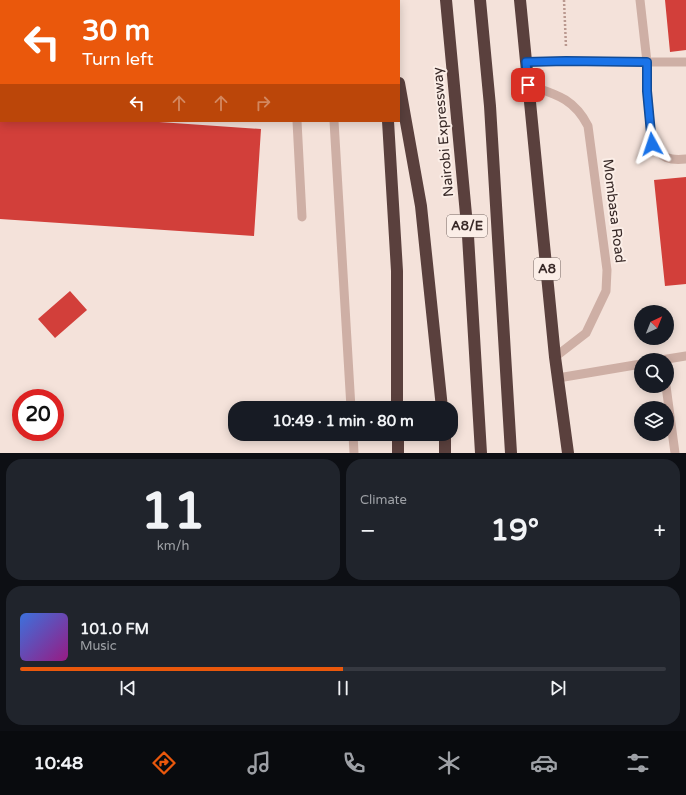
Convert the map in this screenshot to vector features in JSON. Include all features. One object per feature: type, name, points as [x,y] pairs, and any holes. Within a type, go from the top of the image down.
[{"type":"highway","name":"Nairobi Expressway","points":[[446,0],[468,236],[481,453]]},
{"type":"highway","name":"A8/E","points":[[480,0],[490,106],[511,453]]},
{"type":"highway","name":"A8","points":[[520,0],[555,357],[568,453]]},
{"type":"highway","points":[[400,89],[421,206],[441,401]]},
{"type":"highway","points":[[388,122],[397,271],[397,401]]},
{"type":"highway","points":[[398,441],[398,453]]},
{"type":"highway","points":[[445,441],[445,453]]},
{"type":"lane","points":[[640,0],[647,62],[647,91],[652,144],[658,153],[664,157],[672,159],[686,159]]},
{"type":"lane","points":[[526,62],[686,62]]},
{"type":"lane","name":"Mombasa Road","points":[[528,85],[559,95],[582,114],[588,126],[607,270],[606,291],[586,333],[555,357]]},
{"type":"lane","points":[[297,122],[302,217]]},
{"type":"lane","points":[[334,122],[351,401]]},
{"type":"lane","points":[[674,358],[686,356]]},
{"type":"lane","points":[[558,378],[634,365]]},
{"type":"lane","points":[[667,393],[675,453]]},
{"type":"lane","points":[[353,441],[354,453]]},
{"type":"path","points":[[564,0],[566,61]]},
{"type":"building","points":[[665,0],[686,0],[686,50],[670,52]]},
{"type":"building","points":[[0,122],[160,122],[261,129],[254,236],[0,219]]},
{"type":"building","points":[[686,177],[686,284],[665,286],[654,180]]},
{"type":"building","points":[[70,291],[87,310],[55,338],[38,319]]},
{"type":"route","points":[[528,85],[526,62],[647,62],[647,91],[652,144]]}]
